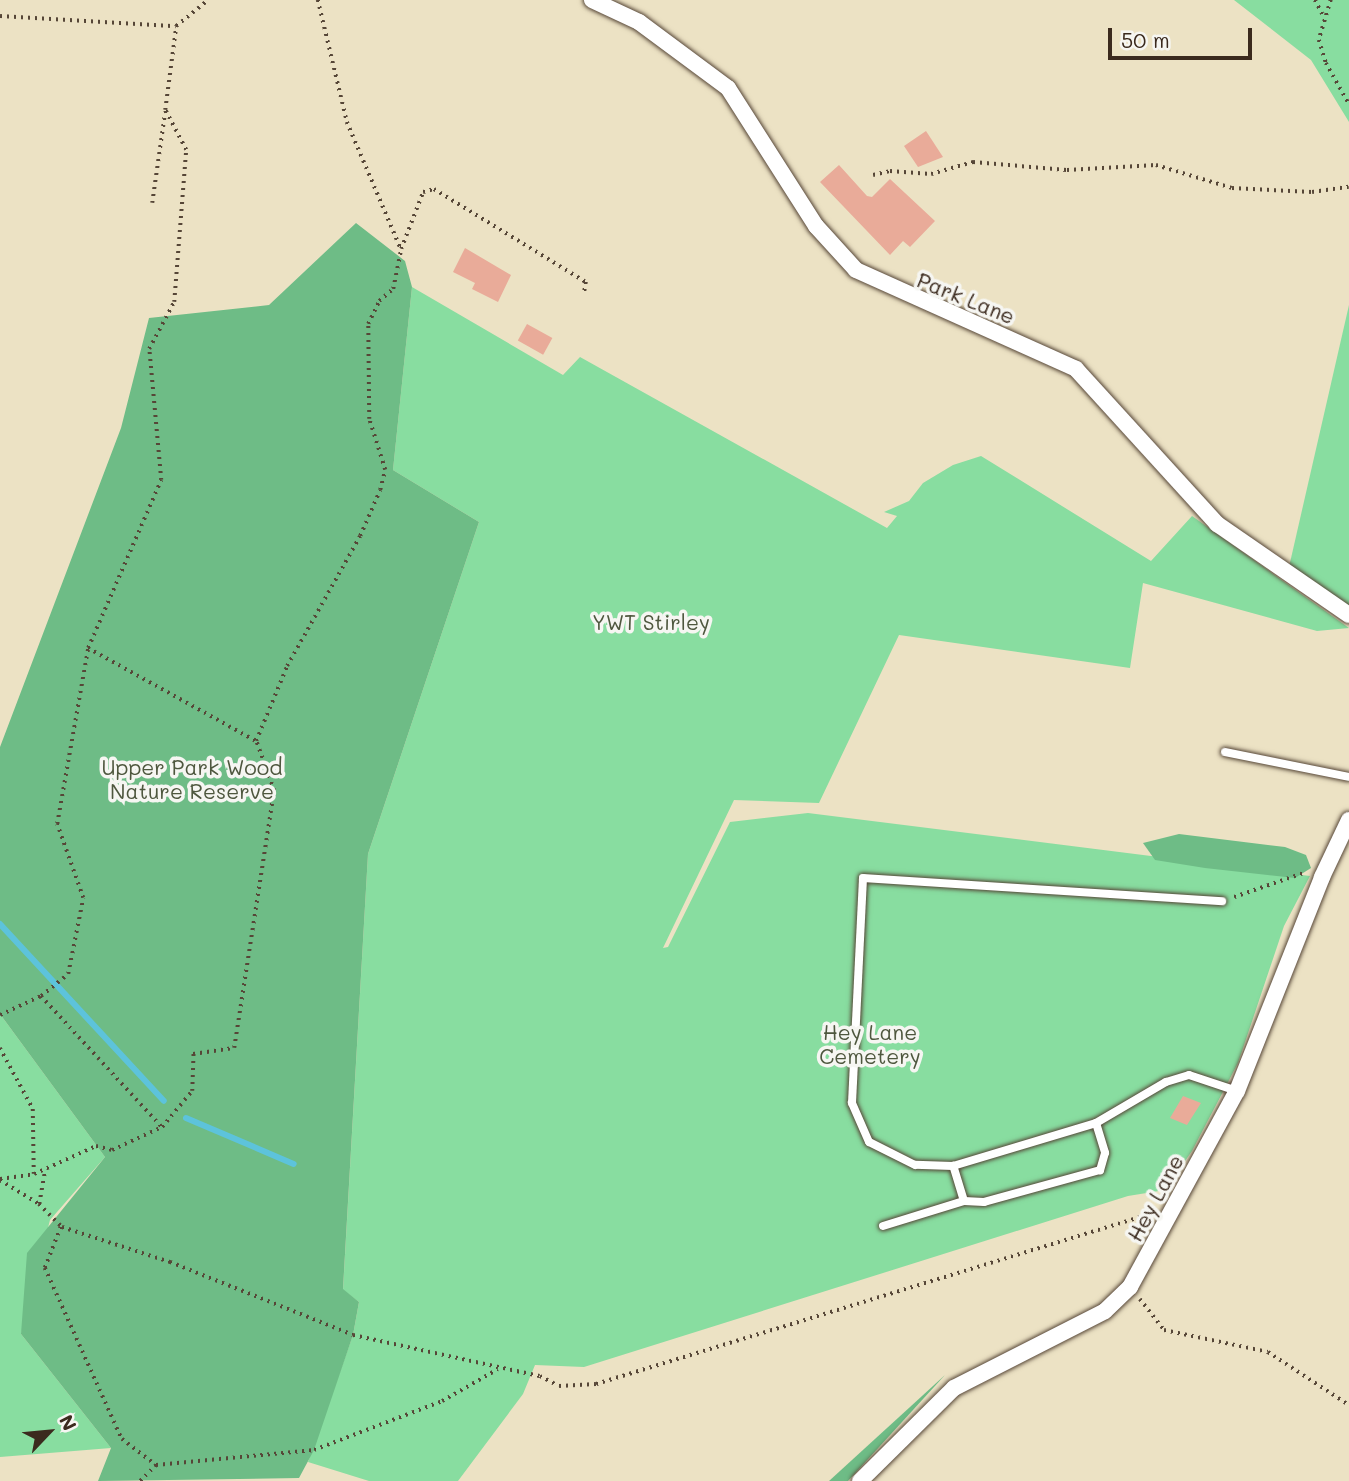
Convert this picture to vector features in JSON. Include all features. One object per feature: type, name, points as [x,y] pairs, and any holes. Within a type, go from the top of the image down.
[{"type":"street","name":"Park Lane","points":[[592,0],[639,22],[728,88],[816,226],[856,270],[1076,369],[1217,524],[1349,615]]},
{"type":"street","name":"Hey Lane","points":[[860,1481],[954,1388],[1105,1311],[1130,1287],[1237,1091],[1322,877],[1349,820]]},
{"type":"lane","points":[[1225,752],[1349,777]]},
{"type":"lane","points":[[1222,901],[863,878],[852,1103],[869,1142],[915,1165],[953,1166],[1096,1124],[1166,1082],[1189,1075],[1237,1091]]},
{"type":"lane","points":[[883,1226],[964,1201],[984,1202],[1100,1170],[1105,1153],[1096,1124]]},
{"type":"lane","points":[[953,1166],[964,1201]]},
{"type":"path","points":[[0,16],[176,26],[208,0]]},
{"type":"path","points":[[318,0],[347,122],[401,249]]},
{"type":"path","points":[[1315,0],[1324,17]]},
{"type":"path","points":[[1331,0],[1319,40],[1326,63],[1349,104]]},
{"type":"path","points":[[152,203],[176,26]]},
{"type":"path","points":[[0,1015],[41,996],[68,974],[83,898],[57,824],[88,648],[160,480],[149,349],[174,302],[186,150],[165,110]]},
{"type":"path","points":[[873,175],[890,171],[931,174],[973,162],[1067,170],[1156,165],[1232,188],[1312,192],[1349,187]]},
{"type":"path","points":[[256,741],[288,666],[360,536],[380,490],[385,470],[369,419],[368,324],[379,301],[393,289],[401,249],[423,192],[434,189],[586,282],[584,294]]},
{"type":"path","points":[[0,1180],[34,1174],[96,1146],[112,1150],[162,1127],[192,1091],[193,1054],[234,1048],[274,791],[256,741],[88,648]]},
{"type":"path","points":[[1222,901],[1306,872],[1322,877]]},
{"type":"path","points":[[41,996],[162,1127]]},
{"type":"path","points":[[0,1048],[33,1109],[34,1174]]},
{"type":"path","points":[[39,1204],[45,1170]]},
{"type":"path","points":[[0,1180],[39,1204],[62,1227],[170,1262],[354,1335],[540,1376],[559,1386],[596,1384],[1148,1213],[1167,1222]]},
{"type":"path","points":[[62,1227],[45,1268],[122,1439],[156,1465]]},
{"type":"path","points":[[1130,1287],[1164,1330],[1268,1352],[1349,1405]]},
{"type":"path","points":[[140,1481],[156,1465],[314,1450],[442,1401],[500,1368]]},
{"type":"green space","points":[[1234,0],[1349,0],[1349,122],[1311,60]]},
{"type":"green space","name":"Upper Park Wood Nature Reserve","points":[[356,223],[405,261],[412,287],[393,470],[479,522],[368,854],[343,1289],[359,1302],[353,1335],[314,1450],[299,1478],[98,1481],[111,1448],[21,1334],[27,1253],[105,1157],[0,1014],[0,747],[121,428],[149,318],[269,305]]},
{"type":"green space","points":[[412,287],[563,375],[580,357],[887,528],[897,516],[884,512],[909,501],[923,483],[953,465],[981,456],[1151,561],[1192,516],[1349,628],[1317,631],[1143,583],[1130,668],[899,635],[819,803],[734,800],[663,948],[668,947],[730,822],[808,813],[1310,876],[1284,926],[1238,1063],[1192,1151],[1165,1190],[1128,1196],[584,1367],[535,1365],[523,1394],[458,1481],[369,1481],[308,1462],[353,1335],[359,1302],[343,1290],[368,854],[479,522],[393,470]]},
{"type":"green space","points":[[1349,305],[1349,609],[1289,567]]},
{"type":"green space","points":[[1179,834],[1285,847],[1306,855],[1311,868],[1295,878],[1205,868],[1155,860],[1143,843]]},
{"type":"green space","points":[[0,1014],[105,1157],[50,1220],[21,1334],[111,1448],[0,1457]]},
{"type":"green space","points":[[945,1375],[848,1481],[829,1481]]},
{"type":"building","points":[[926,131],[943,157],[918,167],[904,146]]},
{"type":"building","points":[[839,165],[867,196],[872,197],[890,179],[935,221],[910,247],[903,241],[890,255],[820,182]]},
{"type":"building","points":[[465,248],[511,275],[498,302],[472,289],[475,283],[453,272]]},
{"type":"building","points":[[527,324],[552,338],[543,355],[518,341]]},
{"type":"building","points":[[1183,1096],[1201,1103],[1187,1125],[1170,1118]]},
{"type":"waterway","points":[[0,924],[164,1101]]},
{"type":"waterway","points":[[186,1118],[294,1164]]},
{"type":"park label","name":"YWT Stirley","points":[[651,622]]},
{"type":"park label","name":"Hey Lane Cemetery","points":[[870,1044]]}]
